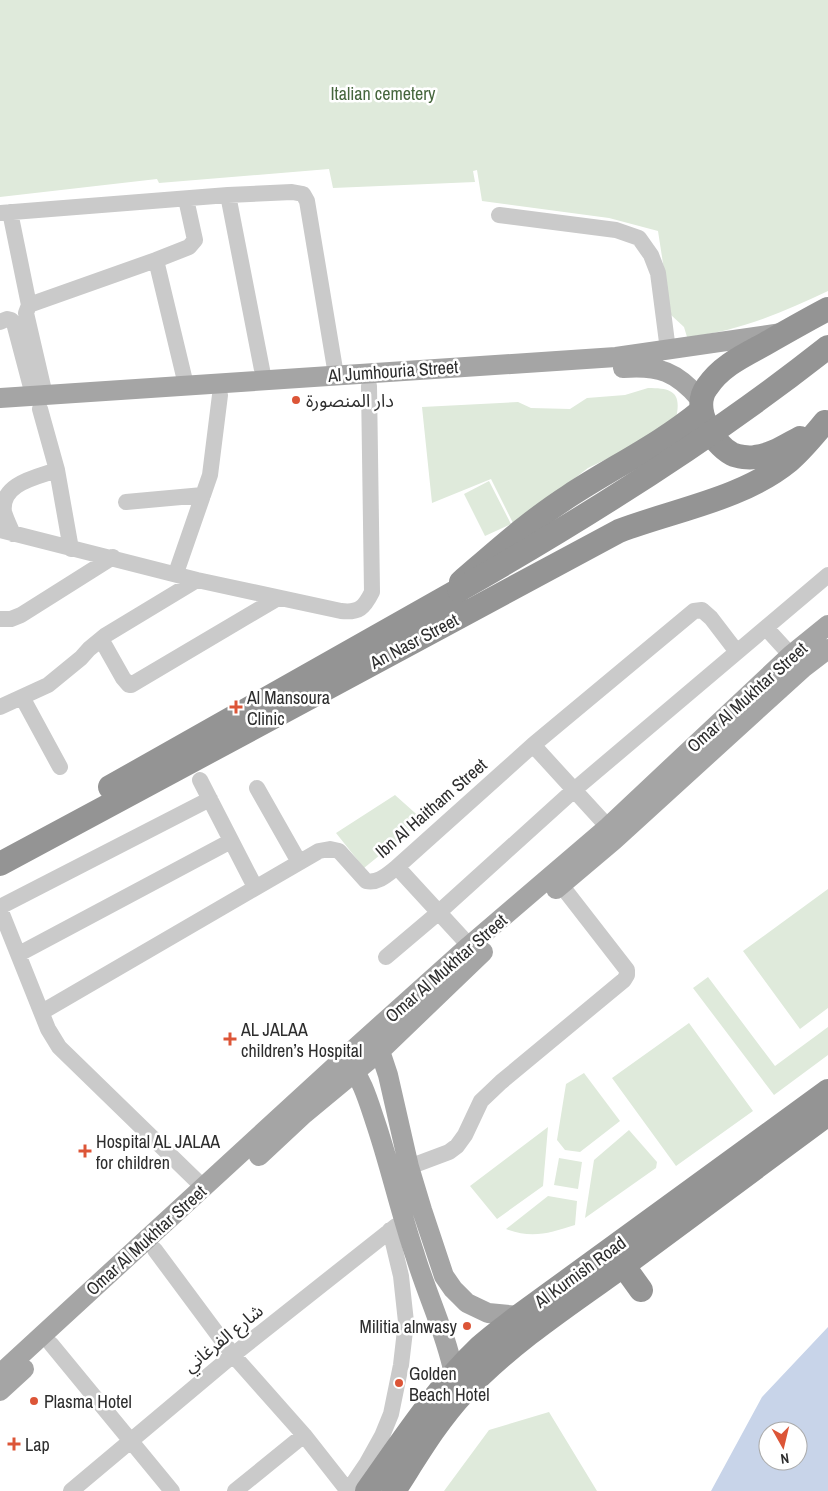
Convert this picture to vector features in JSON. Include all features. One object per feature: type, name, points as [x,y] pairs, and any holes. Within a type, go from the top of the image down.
[{"type":"highway","points":[[827,420],[776,452],[754,457],[734,455],[721,447],[705,422],[701,405],[706,388],[731,362],[828,309]]},
{"type":"highway","points":[[450,595],[543,542],[644,478],[788,378],[828,346]]},
{"type":"highway","points":[[450,595],[514,536],[544,513],[568,496],[665,439],[701,405]]},
{"type":"highway","name":"An Nasr Street","points":[[0,864],[620,531],[740,489],[762,478],[789,461],[827,420]]},
{"type":"highway","name":"An Nasr Street","points":[[0,849],[450,595]]},
{"type":"highway","name":"Al Kurnish Road","points":[[368,1491],[404,1438],[454,1374],[481,1347],[519,1316],[828,1091]]},
{"type":"highway","name":"Al Kurnish Road","points":[[394,1491],[437,1423],[464,1392],[496,1362],[545,1322],[828,1114]]},
{"type":"highway","points":[[623,1265],[641,1290]]},
{"type":"main road","name":"Al Jumhouria Street","points":[[0,410],[39,400],[186,385],[616,357],[785,332]]},
{"type":"main road","name":"Al Jumhouria Street","points":[[0,398],[39,400],[220,395],[520,376],[637,366],[653,368],[671,374],[687,384],[701,405]]},
{"type":"main road","name":"Omar Al Mukhtar Street","points":[[350,1065],[380,1051],[474,951],[561,885],[614,840],[797,662],[828,625]]},
{"type":"main road","name":"Omar Al Mukhtar Street","points":[[0,1391],[155,1250],[268,1139],[608,827],[797,662],[828,649]]},
{"type":"main road","points":[[380,1051],[390,1082],[409,1167],[444,1276],[453,1289],[467,1303],[488,1314],[519,1316]]},
{"type":"main road","points":[[350,1065],[370,1104],[382,1142],[397,1226],[448,1346],[454,1374]]},
{"type":"main road","name":"Omar Al Mukhtar Street","points":[[0,1374],[204,1188],[268,1139]]},
{"type":"street","points":[[39,400],[26,313],[29,305],[5,212],[292,192],[303,194],[336,375]]},
{"type":"street","points":[[228,196],[264,380]]},
{"type":"street","points":[[29,305],[189,247],[195,240],[186,199]]},
{"type":"street","points":[[499,215],[616,230],[639,238],[652,255],[658,273],[668,350]]},
{"type":"street","points":[[156,260],[186,385]]},
{"type":"street","points":[[0,322],[7,319],[14,322],[39,400],[57,470],[71,549]]},
{"type":"street","points":[[57,470],[14,486],[7,493],[3,502],[7,532],[71,549],[113,557],[197,580],[352,612],[360,609],[367,602],[372,592],[369,386]]},
{"type":"street","points":[[176,573],[210,475],[220,395]]},
{"type":"street","points":[[126,502],[203,495]]},
{"type":"street","points":[[0,619],[10,619],[20,615],[113,557]]},
{"type":"street","points":[[386,957],[438,913],[574,790],[828,575]]},
{"type":"street","points":[[0,707],[48,685],[82,658],[101,639],[197,580]]},
{"type":"street","points":[[101,639],[123,678],[131,685],[278,598]]},
{"type":"street","name":"Ibn Al Haitham Street","points":[[42,1012],[319,851],[330,849],[339,851],[362,878],[371,882],[378,880],[397,867],[533,745],[694,611],[702,610],[711,618],[737,652]]},
{"type":"street","points":[[766,628],[797,662]]},
{"type":"street","points":[[22,698],[60,767]]},
{"type":"street","points":[[533,745],[608,827]]},
{"type":"street","points":[[200,780],[255,887]]},
{"type":"street","points":[[257,788],[300,862]]},
{"type":"street","points":[[204,1188],[59,1046],[48,1029],[0,908],[210,799]]},
{"type":"street","points":[[19,954],[231,841]]},
{"type":"street","points":[[397,867],[474,951]]},
{"type":"street","points":[[409,1167],[449,1152],[457,1146],[465,1135],[481,1101],[501,1082],[624,980],[627,975],[627,970],[561,885]]},
{"type":"street","points":[[155,1250],[233,1355],[304,1435],[348,1491],[367,1463],[382,1436],[391,1414],[406,1335],[397,1226]]},
{"type":"street","name":"شارع الفرغاني","points":[[71,1491],[233,1355],[397,1226]]},
{"type":"street","points":[[51,1344],[95,1395],[172,1491]]},
{"type":"street","points":[[235,1491],[304,1435]]},
{"type":"green space","name":"Italian cemetery","points":[[0,0],[828,0],[828,291],[742,326],[687,337],[684,327],[671,315],[658,231],[609,218],[482,201],[477,170],[473,171],[475,182],[333,188],[329,169],[159,183],[157,179],[0,197]]},
{"type":"green space","points":[[648,388],[663,389],[673,393],[678,402],[676,418],[617,454],[588,468],[514,525],[491,479],[432,503],[422,407],[518,402],[531,408],[570,409],[587,398],[625,395]]},
{"type":"green space","points":[[489,481],[511,524],[485,536],[464,494]]},
{"type":"green space","points":[[395,795],[423,820],[364,868],[336,833]]},
{"type":"green space","points":[[828,889],[828,1008],[800,1029],[743,951]]},
{"type":"green space","points":[[708,977],[775,1066],[828,1027],[828,1055],[774,1095],[693,988]]},
{"type":"green space","points":[[689,1023],[753,1111],[676,1166],[612,1078]]},
{"type":"green space","points":[[584,1073],[620,1121],[580,1152],[565,1150],[557,1140],[566,1084]]},
{"type":"green space","points":[[548,1127],[543,1186],[497,1219],[470,1186]]},
{"type":"green space","points":[[629,1130],[657,1162],[656,1168],[585,1218],[594,1160]]},
{"type":"green space","points":[[559,1158],[582,1162],[578,1189],[554,1185]]},
{"type":"green space","points":[[548,1196],[577,1201],[575,1225],[541,1234],[524,1234],[506,1229]]},
{"type":"green space","points":[[549,1412],[597,1491],[444,1491],[489,1430]]},
{"type":"water","points":[[828,1327],[828,1491],[711,1491],[762,1397]]},
{"type":"place","name":"دار المنصورة","points":[[296,400]]},
{"type":"place","name":"Al Mansoura Clinic","points":[[236,707]]},
{"type":"place","name":"AL JALAA children’s Hospital","points":[[230,1039]]},
{"type":"place","name":"Hospital AL JALAA for children","points":[[85,1151]]},
{"type":"place","name":"Militia alnwasy","points":[[467,1326]]},
{"type":"place","name":"Golden Beach Hotel","points":[[399,1383]]},
{"type":"place","name":"Plasma Hotel","points":[[34,1401]]},
{"type":"place","name":"Lap","points":[[14,1444]]}]
